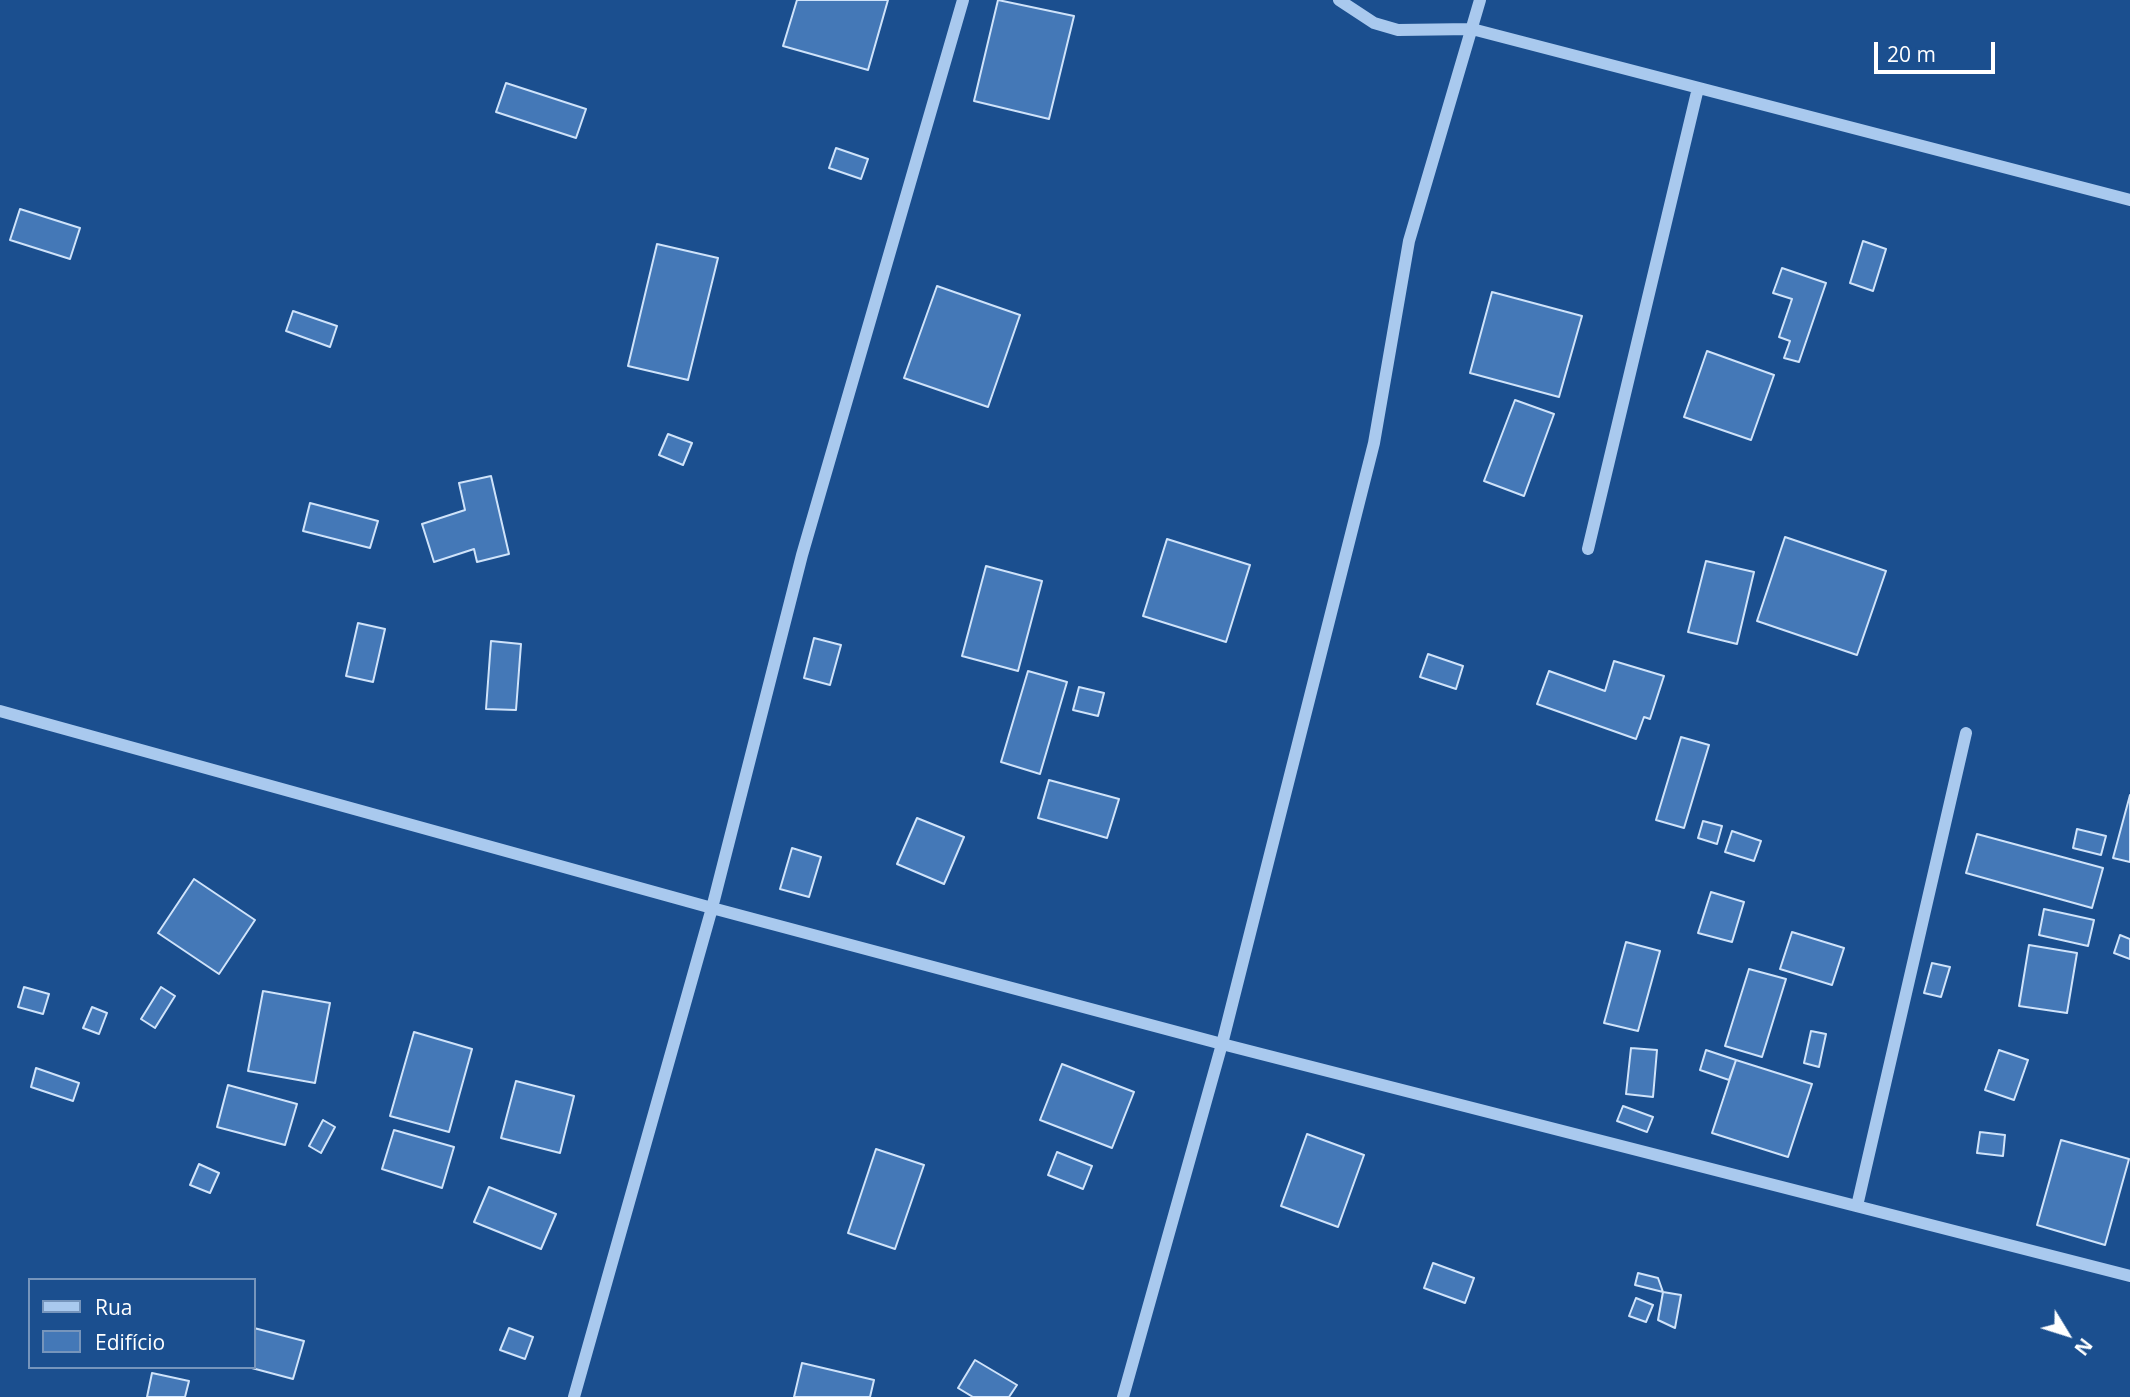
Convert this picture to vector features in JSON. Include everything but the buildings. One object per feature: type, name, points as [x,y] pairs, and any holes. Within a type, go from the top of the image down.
[{"type":"street","points":[[574,1397],[712,908],[802,555],[963,0]]},
{"type":"street","points":[[1339,0],[1374,23],[1398,30],[1472,29],[2130,200]]},
{"type":"street","points":[[1123,1397],[1222,1044],[1374,443],[1409,241],[1480,0]]},
{"type":"street","points":[[1588,549],[1698,88]]},
{"type":"street","points":[[0,711],[712,908],[1222,1044],[2130,1276]]},
{"type":"street","points":[[1857,1206],[1966,733]]}]
